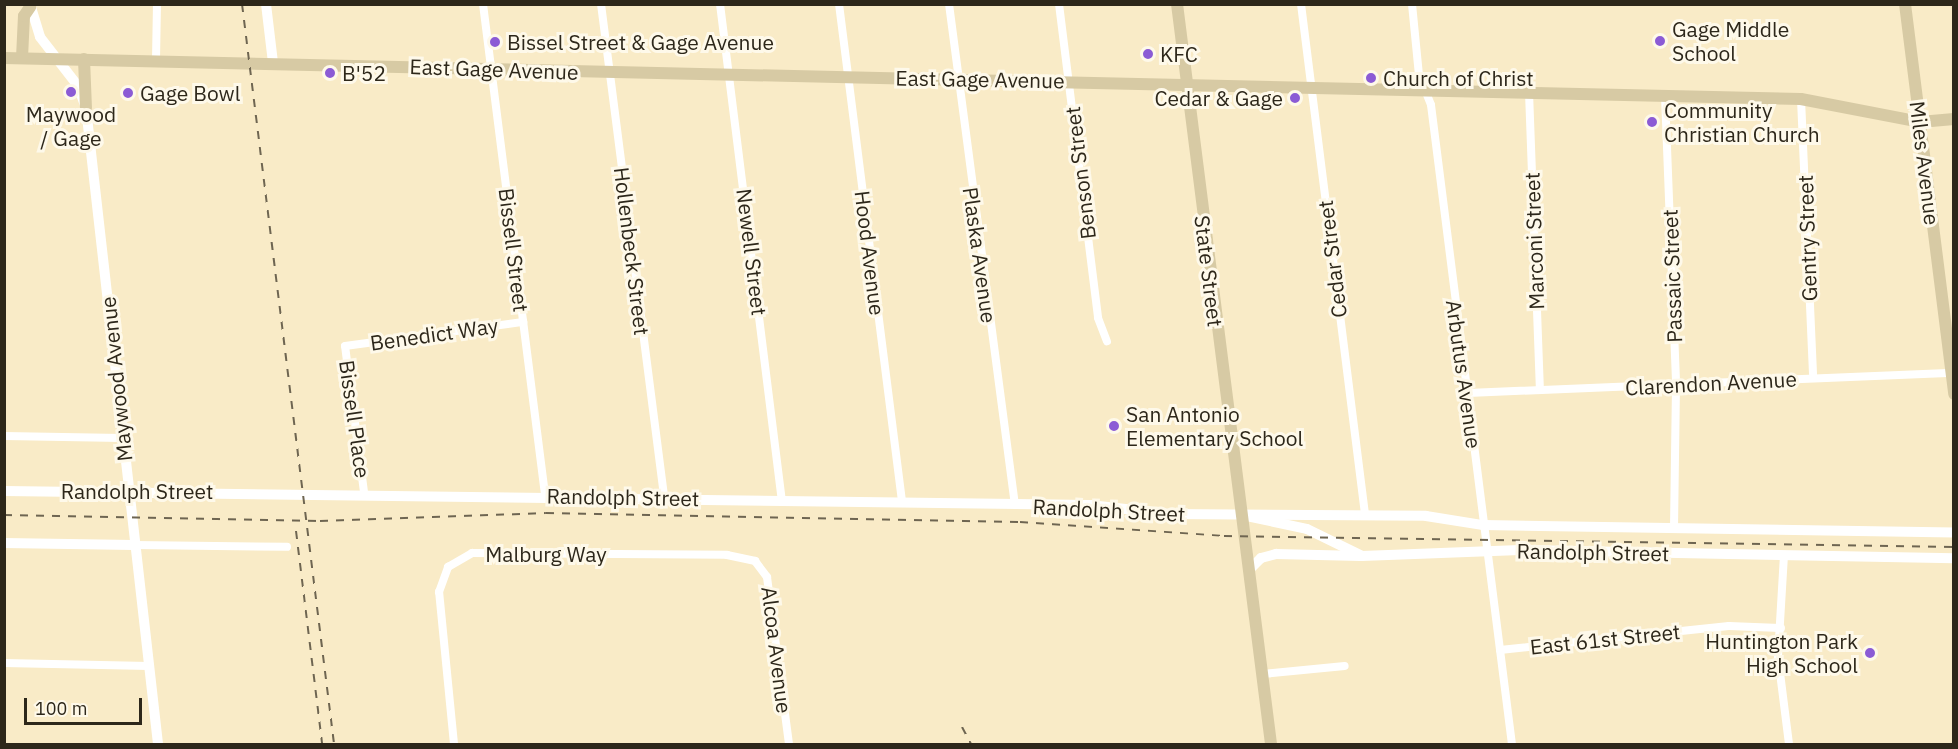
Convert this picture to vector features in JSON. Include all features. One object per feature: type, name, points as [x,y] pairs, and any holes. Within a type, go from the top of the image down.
[{"type":"main road","name":"State Street","points":[[1177,4],[1271,744]]},
{"type":"main road","name":"Miles Avenue","points":[[1905,4],[1953,394]]},
{"type":"main road","points":[[22,58],[24,16],[30,6]]},
{"type":"main road","name":"East Gage Avenue","points":[[4,58],[1801,99],[1920,122],[1953,119]]},
{"type":"main road","points":[[84,59],[86,108]]},
{"type":"street","points":[[156,60],[157,4]]},
{"type":"street","points":[[266,4],[273,63]]},
{"type":"street","name":"Bissell Street","points":[[483,4],[545,495]]},
{"type":"street","name":"Hollenbeck Street","points":[[601,4],[664,498]]},
{"type":"street","name":"Newell Street","points":[[720,4],[782,500]]},
{"type":"street","name":"Hood Avenue","points":[[839,4],[902,501]]},
{"type":"street","name":"Plaska Avenue","points":[[949,4],[1015,505]]},
{"type":"street","name":"Benson Street","points":[[1059,4],[1098,318],[1107,341]]},
{"type":"street","name":"Cedar Street","points":[[1301,4],[1365,514]]},
{"type":"street","name":"Arbutus Avenue","points":[[1412,4],[1419,75],[1426,90],[1468,393],[1512,744]]},
{"type":"street","name":"Maywood Avenue","points":[[30,6],[40,37],[56,58],[86,108],[158,744]]},
{"type":"street","name":"Marconi Street","points":[[1529,92],[1540,390]]},
{"type":"street","name":"Passaic Street","points":[[1665,95],[1676,385],[1674,529]]},
{"type":"street","name":"Gentry Street","points":[[1801,99],[1813,378]]},
{"type":"street","name":"Benedict Way","points":[[345,346],[523,322]]},
{"type":"street","name":"Bissell Place","points":[[345,346],[364,492]]},
{"type":"street","name":"Clarendon Avenue","points":[[1468,393],[1952,373]]},
{"type":"street","points":[[4,436],[122,438]]},
{"type":"street","name":"Randolph Street","points":[[4,491],[364,492],[902,501],[1242,515],[1365,514],[1483,525],[1953,532]]},
{"type":"street","name":"Randolph Street","points":[[1242,515],[1308,529],[1362,556],[1486,551],[1953,558]]},
{"type":"street","points":[[4,543],[287,547]]},
{"type":"street","points":[[1249,570],[1261,558],[1276,554],[1362,556]]},
{"type":"street","name":"Malburg Way","points":[[454,744],[439,592],[448,567],[459,557],[727,555],[754,561]]},
{"type":"street","points":[[1784,555],[1778,657],[1789,744]]},
{"type":"street","name":"Alcoa Avenue","points":[[754,561],[767,577],[789,744]]},
{"type":"street","name":"East 61st Street","points":[[1500,650],[1729,626],[1781,628]]},
{"type":"street","points":[[4,663],[149,666]]},
{"type":"street","points":[[1263,674],[1345,666]]},
{"type":"railway","points":[[242,4],[334,744]]},
{"type":"railway","points":[[4,515],[320,521],[546,513],[1020,522],[1224,536],[1954,547]]},
{"type":"railway","points":[[296,531],[322,744]]},
{"type":"railway","points":[[962,727],[971,744]]},
{"type":"place","name":"Gage Middle School","points":[[1660,41]]},
{"type":"place","name":"Bissel Street & Gage Avenue","points":[[495,42]]},
{"type":"place","name":"KFC","points":[[1148,54]]},
{"type":"place","name":"B'52","points":[[330,73]]},
{"type":"place","name":"Church of Christ","points":[[1371,78]]},
{"type":"place","name":"Maywood / Gage","points":[[71,92]]},
{"type":"place","name":"Gage Bowl","points":[[128,93]]},
{"type":"place","name":"Cedar & Gage","points":[[1295,98]]},
{"type":"place","name":"Community Christian Church","points":[[1652,122]]},
{"type":"place","name":"San Antonio Elementary School","points":[[1114,426]]},
{"type":"place","name":"Huntington Park High School","points":[[1870,653]]}]
